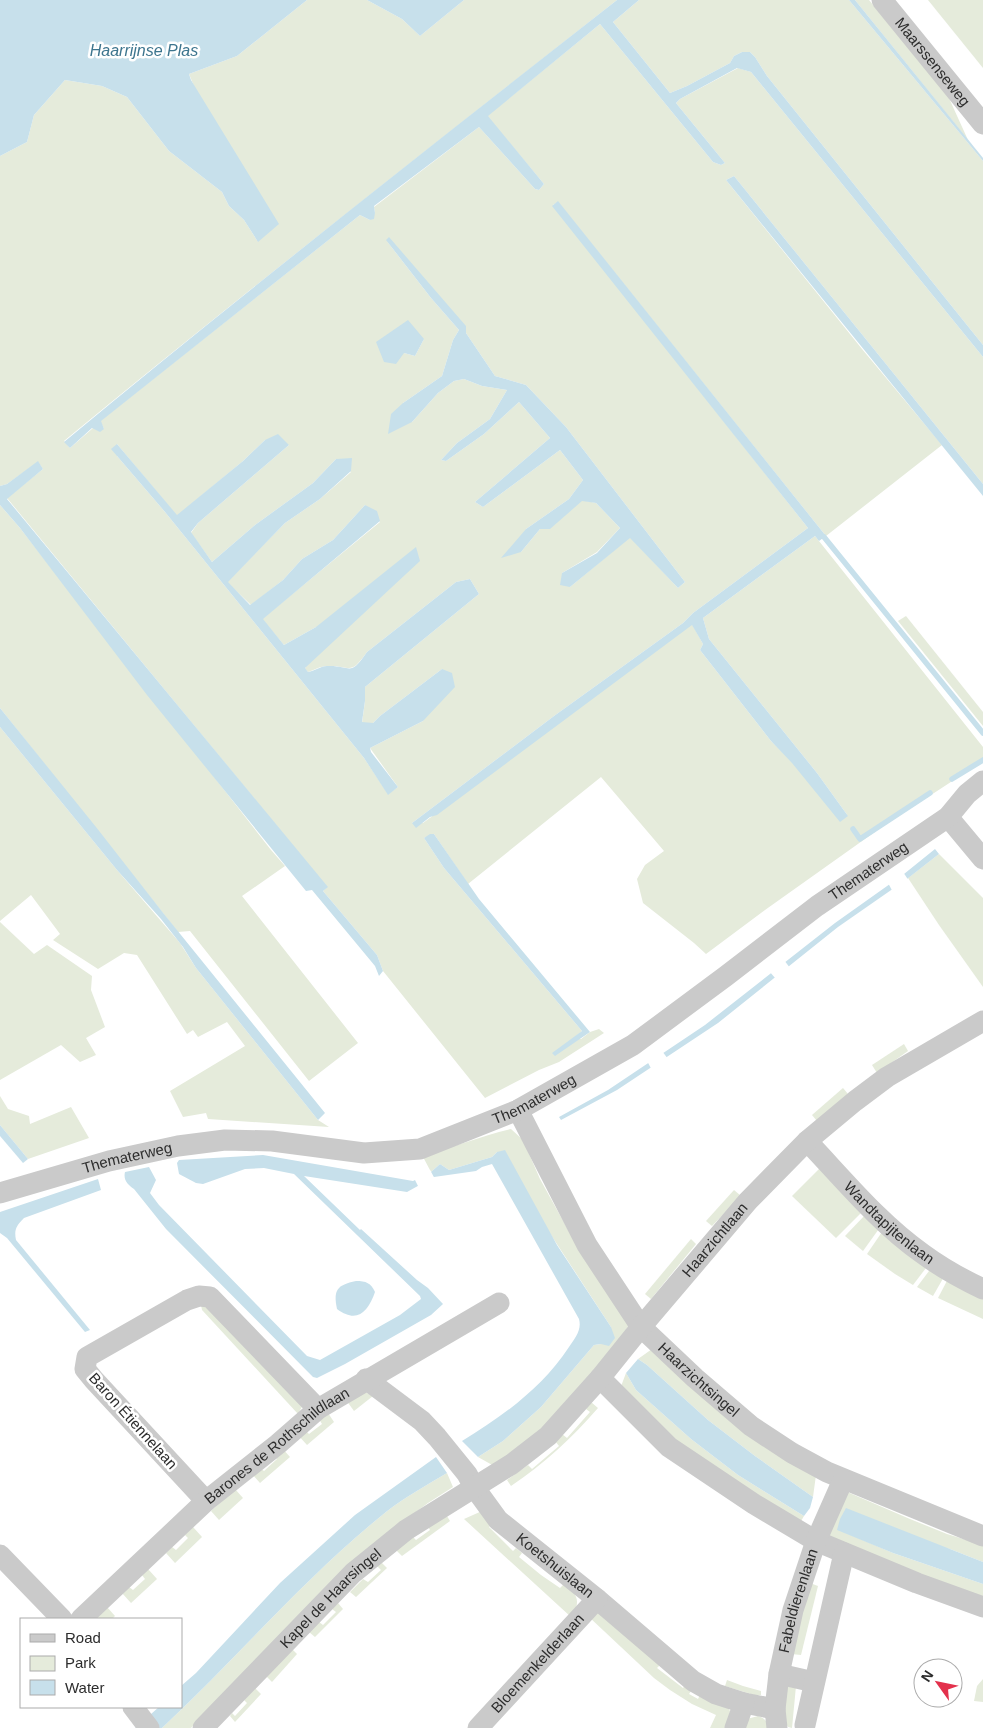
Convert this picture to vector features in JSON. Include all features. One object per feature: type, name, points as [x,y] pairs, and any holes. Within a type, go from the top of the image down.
[{"type":"street","name":"Maarssenseweg","points":[[882,0],[983,124]]},
{"type":"street","name":"Thematerweg","points":[[0,1193],[109,1162],[178,1146],[225,1140],[272,1141],[364,1153],[420,1149],[518,1110],[632,1045],[726,976],[816,906],[948,816],[967,794],[983,781]]},
{"type":"street","points":[[948,816],[983,859]]},
{"type":"street","name":"Haarzichtlaan","points":[[471,1481],[512,1464],[548,1436],[600,1378],[748,1201],[807,1141],[887,1077],[983,1021]]},
{"type":"street","name":"Haarzichtsingel","points":[[518,1110],[587,1245],[641,1327],[695,1378],[751,1426],[792,1453],[843,1480],[983,1536]]},
{"type":"street","name":"Wandtapijtenlaan","points":[[807,1141],[867,1205],[901,1237],[922,1254],[950,1272],[983,1289]]},
{"type":"street","name":"Baron Étiennelaan","points":[[206,1500],[94,1380],[86,1369],[87,1356],[187,1300],[199,1296],[210,1297],[318,1409]]},
{"type":"street","name":"Barones de Rothschildlaan","points":[[82,1618],[206,1500],[278,1444],[318,1409],[498,1303]]},
{"type":"street","points":[[600,1378],[669,1447],[754,1504],[816,1541],[917,1583],[983,1607]]},
{"type":"street","name":"Koetshuislaan","points":[[366,1380],[422,1422],[437,1437],[498,1520],[597,1599],[693,1681],[716,1694],[744,1703],[776,1719]]},
{"type":"street","name":"Fabeldierenlaan","points":[[776,1719],[779,1674],[793,1610],[816,1541],[843,1480]]},
{"type":"street","name":"Kapel de Haarsingel","points":[[203,1728],[353,1573],[471,1481]]},
{"type":"street","points":[[804,1724],[844,1553]]},
{"type":"street","points":[[0,1555],[61,1618]]},
{"type":"street","name":"Bloemenkelderlaan","points":[[478,1728],[597,1599]]},
{"type":"street","points":[[779,1674],[814,1682]]},
{"type":"street","points":[[735,1728],[744,1703]]},
{"type":"street","points":[[134,1708],[148,1728]]},
{"type":"green space","points":[[307,0],[367,0],[402,19],[420,36],[464,0],[617,0],[132,385],[64,441],[70,448],[93,428],[104,429],[100,421],[360,215],[370,220],[375,213],[374,207],[479,127],[535,189],[539,190],[544,184],[487,116],[600,24],[713,162],[721,165],[725,163],[676,103],[680,99],[738,68],[751,72],[983,357],[983,484],[734,176],[726,180],[942,445],[826,536],[558,202],[553,205],[808,528],[693,613],[683,623],[554,716],[412,823],[423,823],[692,624],[703,644],[700,650],[771,741],[848,816],[817,773],[709,639],[703,618],[815,536],[983,747],[983,761],[879,829],[706,954],[643,903],[637,879],[645,865],[664,851],[601,777],[468,884],[434,834],[424,838],[444,868],[582,1031],[575,1037],[581,1039],[590,1032],[599,1029],[604,1033],[559,1062],[539,1070],[485,1098],[383,971],[377,955],[323,891],[327,887],[7,498],[43,469],[38,462],[7,484],[0,486],[0,156],[27,142],[34,115],[65,80],[102,86],[127,97],[169,151],[222,192],[229,206],[244,220],[258,242],[189,74],[237,56]],"holes":[[[386,240],[466,333],[495,376],[526,385],[566,427],[685,582],[678,588],[630,537],[570,587],[562,573],[597,552],[620,528],[596,503],[582,500],[550,528],[540,529],[521,552],[526,529],[569,499],[583,480],[560,450],[483,507],[475,502],[550,438],[519,402],[484,434],[446,461],[441,460],[457,443],[490,419],[507,390],[482,386],[464,379],[454,381],[438,393],[412,422],[403,403],[442,376],[453,340],[459,330],[431,298]],[[424,339],[415,356],[404,353]],[[265,440],[289,445],[198,523],[191,533],[212,562],[255,525],[313,483],[336,459],[351,472],[320,499],[285,523],[227,582],[251,605],[283,580],[302,559],[333,540],[365,505],[380,522],[262,619],[284,645],[316,627],[305,669],[308,672],[325,666],[350,668],[357,665],[367,652],[456,582],[470,579],[479,594],[365,687],[362,723],[373,723],[442,669],[423,721],[370,748],[398,787],[388,794],[364,758],[165,512],[117,456],[117,444],[177,516],[243,461]]]},
{"type":"green space","points":[[639,0],[849,0],[983,161],[983,345],[767,76],[750,52],[742,52],[734,56],[730,63],[670,93],[613,22]]},
{"type":"green space","points":[[855,0],[869,0],[948,96],[968,140]]},
{"type":"green space","points":[[928,0],[983,0],[983,68]]},
{"type":"green space","points":[[0,505],[285,866],[242,896],[358,1043],[309,1081],[190,931],[178,932],[0,708]]},
{"type":"green space","points":[[906,616],[983,712],[983,726],[898,621]]},
{"type":"green space","points":[[0,727],[117,870],[180,943],[196,968],[318,1120],[329,1127],[208,1119],[206,1113],[183,1117],[170,1091],[245,1046],[227,1022],[198,1037],[193,1030],[187,1034],[137,955],[124,953],[98,969],[53,940],[60,934],[31,895],[0,921]]},
{"type":"green space","points":[[939,854],[983,898],[983,987],[908,878]]},
{"type":"green space","points":[[0,922],[34,954],[47,945],[92,976],[91,990],[105,1027],[86,1038],[96,1055],[80,1062],[61,1045],[0,1080]]},
{"type":"green space","points":[[904,1044],[908,1051],[877,1073],[872,1065]]},
{"type":"green space","points":[[843,1088],[848,1094],[817,1121],[812,1115]]},
{"type":"green space","points":[[0,1096],[8,1109],[29,1116],[30,1124],[71,1107],[89,1138],[28,1159],[0,1125]]},
{"type":"green space","points":[[511,1129],[523,1140],[540,1179],[578,1248],[630,1323],[621,1338],[595,1370],[538,1433],[494,1466],[478,1457],[503,1441],[541,1407],[594,1345],[601,1344],[611,1327],[497,1152],[492,1157],[449,1170],[440,1164],[431,1172],[422,1155]]},
{"type":"green space","points":[[822,1166],[864,1210],[836,1238],[792,1196]]},
{"type":"green space","points":[[734,1190],[741,1196],[712,1226],[706,1221]]},
{"type":"green space","points":[[867,1213],[881,1226],[863,1251],[845,1236]]},
{"type":"green space","points":[[884,1229],[929,1264],[913,1285],[867,1254]]},
{"type":"green space","points":[[691,1239],[696,1244],[651,1299],[645,1294]]},
{"type":"green space","points":[[932,1267],[945,1275],[933,1296],[917,1287]]},
{"type":"green space","points":[[949,1277],[983,1294],[983,1319],[938,1298]]},
{"type":"green space","points":[[201,1305],[205,1305],[303,1405],[298,1414],[202,1310]]},
{"type":"green space","points":[[652,1349],[816,1475],[813,1497],[708,1420],[638,1359]]},
{"type":"green space","points":[[626,1373],[636,1390],[691,1439],[738,1475],[804,1516],[800,1523],[677,1445],[620,1389]]},
{"type":"green space","points":[[357,1393],[367,1393],[373,1396],[354,1411],[346,1400]]},
{"type":"green space","points":[[591,1402],[598,1408],[578,1430],[546,1460],[511,1486],[507,1480],[528,1465],[532,1469],[559,1446],[555,1441],[562,1434],[567,1438],[590,1412],[586,1409]]},
{"type":"green space","points":[[328,1413],[334,1422],[307,1445],[298,1435],[305,1430],[309,1434],[322,1424],[319,1419]]},
{"type":"green space","points":[[282,1448],[290,1457],[260,1483],[252,1474],[259,1467],[264,1471],[277,1459],[273,1455]]},
{"type":"green space","points":[[447,1473],[453,1487],[393,1529],[300,1615],[191,1728],[162,1728],[300,1590],[356,1537],[393,1507]]},
{"type":"green space","points":[[235,1489],[243,1498],[219,1520],[211,1511]]},
{"type":"green space","points":[[845,1491],[947,1534],[983,1545],[983,1562],[950,1549],[837,1529],[893,1553],[983,1584],[983,1601],[825,1539]]},
{"type":"green space","points":[[482,1511],[493,1523],[489,1527],[513,1551],[516,1548],[522,1553],[519,1557],[560,1588],[564,1584],[575,1594],[577,1602],[571,1617],[464,1519]]},
{"type":"green space","points":[[445,1513],[450,1521],[402,1556],[396,1550],[413,1537],[416,1540],[430,1530],[427,1525]]},
{"type":"green space","points":[[193,1527],[202,1537],[175,1563],[166,1553],[172,1547],[176,1550],[188,1538],[185,1535]]},
{"type":"green space","points":[[381,1562],[387,1568],[356,1597],[350,1592],[363,1579],[368,1582],[381,1570],[377,1566]]},
{"type":"green space","points":[[148,1569],[157,1579],[131,1603],[122,1593],[129,1587],[133,1590],[145,1579],[142,1575]]},
{"type":"green space","points":[[810,1583],[818,1586],[801,1655],[791,1654]]},
{"type":"green space","points":[[338,1603],[343,1609],[315,1637],[309,1632],[319,1622],[323,1625],[336,1612],[332,1609]]},
{"type":"green space","points":[[107,1607],[115,1616],[113,1618],[95,1618]]},
{"type":"green space","points":[[599,1612],[661,1664],[657,1668],[683,1688],[686,1684],[693,1688],[689,1694],[698,1699],[701,1693],[727,1706],[730,1711],[728,1728],[710,1728],[716,1715],[692,1704],[654,1678],[588,1616]]},
{"type":"green space","points":[[292,1649],[297,1654],[272,1682],[266,1676]]},
{"type":"green space","points":[[983,1679],[983,1702],[974,1701],[977,1686]]},
{"type":"green space","points":[[727,1680],[761,1691],[761,1695],[754,1695],[725,1686]]},
{"type":"green space","points":[[787,1685],[796,1686],[792,1728],[788,1727],[784,1720]]},
{"type":"green space","points":[[255,1688],[261,1694],[235,1722],[230,1716],[232,1713],[235,1716],[247,1703],[244,1700]]},
{"type":"green space","points":[[758,1716],[765,1720],[768,1728],[741,1728],[747,1719]]},
{"type":"water","name":"Haarrijnse Plas","points":[[0,0],[307,0],[237,56],[189,74],[279,224],[258,242],[244,220],[229,206],[222,192],[169,151],[127,97],[102,86],[65,80],[34,115],[27,142],[0,156]]},
{"type":"water","points":[[367,0],[464,0],[420,36],[402,19]]},
{"type":"water","points":[[617,0],[639,0],[613,22],[670,93],[730,63],[734,56],[742,52],[750,52],[767,76],[983,345],[983,357],[751,72],[737,68],[676,103],[725,163],[721,165],[713,162],[600,24],[488,116],[544,184],[539,190],[535,189],[479,127],[374,206],[374,219],[370,220],[360,215],[101,421],[104,429],[100,432],[92,428],[70,448],[64,442],[270,274]]},
{"type":"water","points":[[849,0],[855,0],[983,158],[983,161]]},
{"type":"water","points":[[734,176],[983,484],[983,496],[726,180]]},
{"type":"water","points":[[558,201],[826,536],[819,541],[815,536],[703,618],[709,639],[817,773],[848,816],[840,822],[792,763],[771,741],[700,650],[703,644],[692,625],[437,815],[430,817],[416,828],[412,823],[554,716],[683,623],[693,613],[808,528],[552,206]]},
{"type":"water","points":[[389,237],[466,326],[466,333],[495,376],[526,385],[566,427],[685,582],[678,588],[630,538],[570,587],[560,585],[562,573],[597,553],[620,528],[596,503],[582,501],[550,529],[540,529],[521,552],[501,558],[526,529],[569,499],[583,480],[560,450],[483,507],[475,502],[550,438],[519,402],[484,434],[446,461],[441,460],[457,443],[490,419],[507,390],[482,386],[464,379],[454,381],[438,393],[412,422],[388,434],[391,414],[403,403],[442,376],[453,340],[459,330],[431,298],[386,240]]},
{"type":"water","points":[[408,320],[424,339],[415,356],[404,353],[396,364],[384,362],[376,342]]},
{"type":"water","points":[[278,434],[289,445],[198,523],[191,532],[212,562],[255,525],[313,483],[336,459],[352,458],[351,471],[320,499],[285,523],[228,582],[250,605],[283,580],[302,559],[333,540],[365,505],[377,511],[380,521],[263,619],[284,645],[316,627],[416,547],[420,561],[305,668],[308,672],[325,666],[353,668],[367,652],[456,582],[470,579],[479,594],[365,687],[362,722],[373,723],[442,669],[452,673],[455,687],[423,721],[370,748],[371,752],[398,787],[388,795],[364,758],[165,512],[111,449],[117,444],[177,515],[243,461],[265,440]]},
{"type":"water","points":[[38,461],[43,469],[7,499],[328,887],[323,891],[377,955],[383,971],[379,976],[375,966],[312,890],[306,891],[147,695],[20,528],[0,505],[0,486],[7,484]]},
{"type":"water","points":[[0,708],[325,1113],[318,1120],[196,968],[183,947],[161,919],[117,870],[0,727]]},
{"type":"water","points":[[434,834],[479,899],[590,1032],[555,1056],[552,1053],[582,1031],[444,868],[424,838]]},
{"type":"water","points":[[935,849],[939,854],[907,879],[838,927],[718,1023],[617,1090],[561,1120],[559,1117],[608,1090],[705,1025],[835,923],[904,874]]},
{"type":"water","points":[[0,1125],[28,1159],[23,1163],[0,1136]]},
{"type":"water","points":[[505,1150],[557,1245],[611,1327],[615,1338],[609,1346],[594,1345],[541,1407],[503,1441],[478,1457],[462,1441],[507,1411],[534,1388],[558,1362],[576,1337],[580,1327],[579,1319],[492,1164],[476,1171],[434,1177],[407,1192],[304,1176],[360,1230],[428,1288],[443,1304],[431,1315],[317,1378],[313,1377],[166,1229],[125,1180],[125,1172],[149,1167],[156,1180],[150,1193],[159,1205],[307,1356],[320,1360],[400,1315],[421,1299],[420,1296],[294,1174],[264,1168],[245,1169],[203,1184],[196,1183],[179,1174],[177,1163],[179,1160],[263,1155],[413,1181],[431,1172],[440,1164],[449,1170],[492,1157],[497,1152]]},
{"type":"water","points":[[98,1179],[101,1190],[24,1218],[17,1226],[15,1233],[16,1240],[90,1330],[85,1332],[7,1238],[0,1233],[0,1212]]},
{"type":"water","points":[[356,1281],[368,1283],[375,1292],[369,1305],[361,1314],[350,1315],[337,1309],[336,1293],[344,1284]]},
{"type":"water","points":[[638,1359],[708,1420],[813,1497],[810,1508],[804,1516],[738,1475],[691,1439],[636,1390],[626,1373]]},
{"type":"water","points":[[436,1457],[447,1473],[393,1507],[356,1537],[300,1590],[190,1701],[162,1728],[135,1728],[158,1708],[182,1708],[182,1685],[196,1673],[280,1583],[355,1515]]},
{"type":"water","points":[[846,1508],[983,1562],[983,1584],[893,1553],[837,1530]]},
{"type":"pier","points":[[903,872],[909,881],[893,892],[888,883]]},
{"type":"pier","points":[[784,960],[790,968],[776,979],[769,971]]},
{"type":"pier","points":[[662,1051],[668,1059],[652,1070],[647,1061]]},
{"type":"pier","points":[[430,1170],[435,1179],[419,1188],[414,1178]]},
{"type":"waterway","points":[[824,537],[983,733]]},
{"type":"waterway","points":[[952,779],[983,760]]},
{"type":"waterway","points":[[853,829],[860,839],[930,793]]}]
